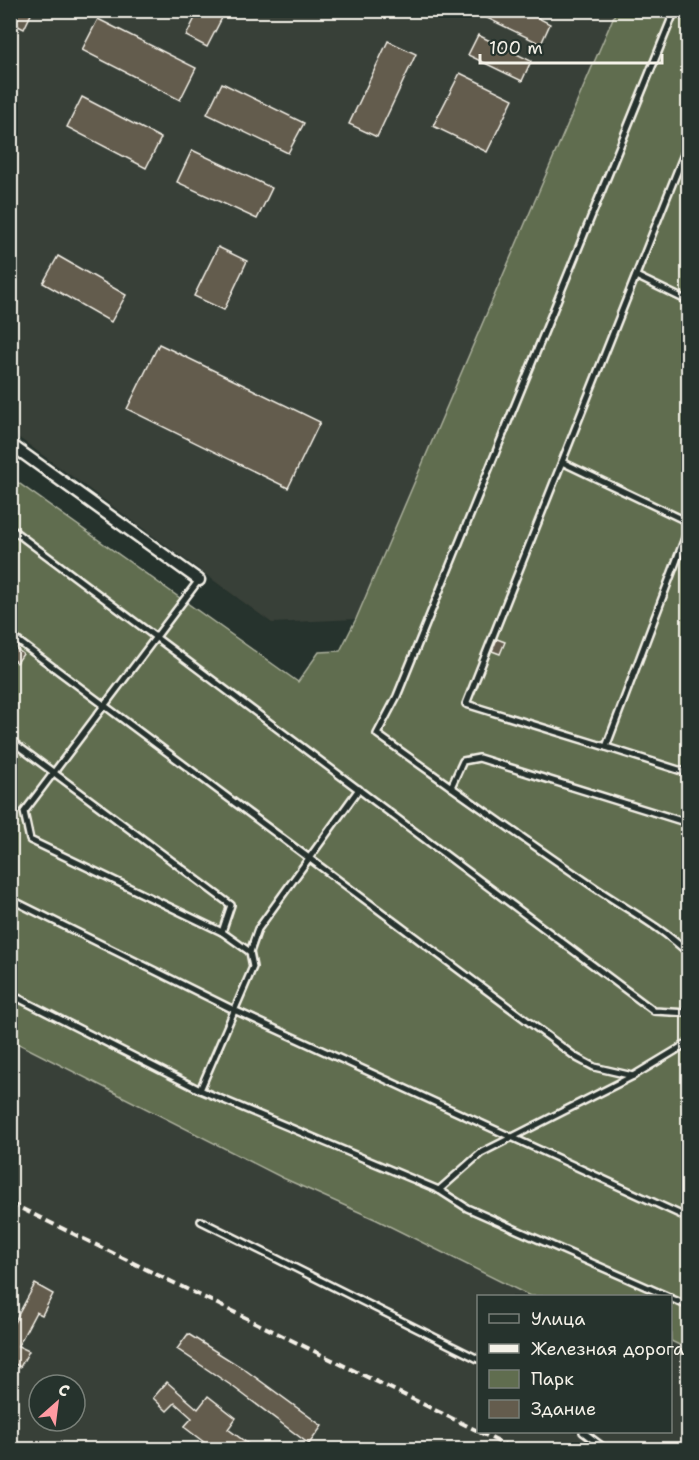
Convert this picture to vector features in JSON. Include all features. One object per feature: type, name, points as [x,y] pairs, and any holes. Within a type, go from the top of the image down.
[{"type":"street","points":[[10,444],[199,580]]},
{"type":"lane","points":[[675,10],[398,696],[377,734],[594,887],[634,912],[688,953]]},
{"type":"lane","points":[[688,144],[466,704],[688,773]]},
{"type":"lane","points":[[636,276],[688,301]]},
{"type":"lane","points":[[562,462],[688,522]]},
{"type":"lane","points":[[10,528],[654,1011],[688,1013]]},
{"type":"lane","points":[[606,747],[688,530]]},
{"type":"lane","points":[[199,580],[24,812],[30,840],[222,932],[250,952]]},
{"type":"lane","points":[[10,634],[577,1058],[594,1067],[633,1076]]},
{"type":"lane","points":[[10,740],[231,905],[222,932]]},
{"type":"lane","points":[[451,787],[464,761],[480,758],[688,823]]},
{"type":"lane","points":[[200,1089],[253,967],[250,952],[258,929],[359,789]]},
{"type":"lane","points":[[10,899],[234,1010],[688,1218]]},
{"type":"lane","points":[[10,994],[200,1089],[439,1190],[467,1208],[664,1295]]},
{"type":"lane","points":[[439,1190],[481,1153],[633,1076],[688,1043]]},
{"type":"lane","points":[[201,1221],[477,1359]]},
{"type":"lane","points":[[672,1298],[688,1306]]},
{"type":"lane","points":[[586,1433],[607,1449]]},
{"type":"shaded area","points":[[11,11],[616,11],[356,619],[272,623],[11,432]]},
{"type":"shaded area","points":[[10,1040],[283,1178],[377,1220],[528,1295],[477,1295],[477,1433],[672,1433],[672,1341],[688,1349],[688,1449],[11,1449]]},
{"type":"green space","points":[[616,11],[688,11],[688,1349],[672,1341],[672,1295],[528,1295],[377,1220],[283,1178],[11,1040],[10,477],[298,682],[319,652],[340,651],[356,619]]},
{"type":"building","points":[[10,10],[33,10],[24,29],[10,22]]},
{"type":"building","points":[[199,10],[226,10],[207,47],[186,36]]},
{"type":"building","points":[[491,10],[523,10],[550,24],[541,44],[487,18]]},
{"type":"building","points":[[98,19],[196,68],[180,100],[82,50]]},
{"type":"building","points":[[478,35],[531,61],[522,81],[468,55]]},
{"type":"building","points":[[388,41],[416,54],[377,137],[349,124]]},
{"type":"building","points":[[460,73],[513,99],[487,152],[433,126]]},
{"type":"building","points":[[222,83],[304,123],[288,153],[207,114]]},
{"type":"building","points":[[82,97],[161,138],[146,168],[67,127]]},
{"type":"building","points":[[192,150],[272,188],[257,219],[177,182]]},
{"type":"building","points":[[218,247],[247,261],[224,310],[194,296]]},
{"type":"building","points":[[58,256],[126,295],[111,322],[43,283]]},
{"type":"building","points":[[159,344],[320,422],[288,488],[127,409]]},
{"type":"building","points":[[497,639],[505,642],[500,654],[492,651]]},
{"type":"building","points":[[10,644],[23,654],[17,663],[10,657]]},
{"type":"building","points":[[35,1284],[53,1294],[42,1315],[36,1312],[18,1346],[29,1351],[20,1367],[10,1361],[10,1330]]},
{"type":"building","points":[[188,1334],[244,1369],[322,1426],[309,1444],[232,1386],[177,1349]]},
{"type":"building","points":[[167,1382],[198,1409],[208,1396],[236,1418],[228,1429],[255,1449],[213,1449],[184,1427],[192,1418],[175,1403],[167,1411],[153,1398]]},
{"type":"railway","points":[[10,1203],[477,1431]]},
{"type":"railway","points":[[481,1433],[515,1450]]}]
